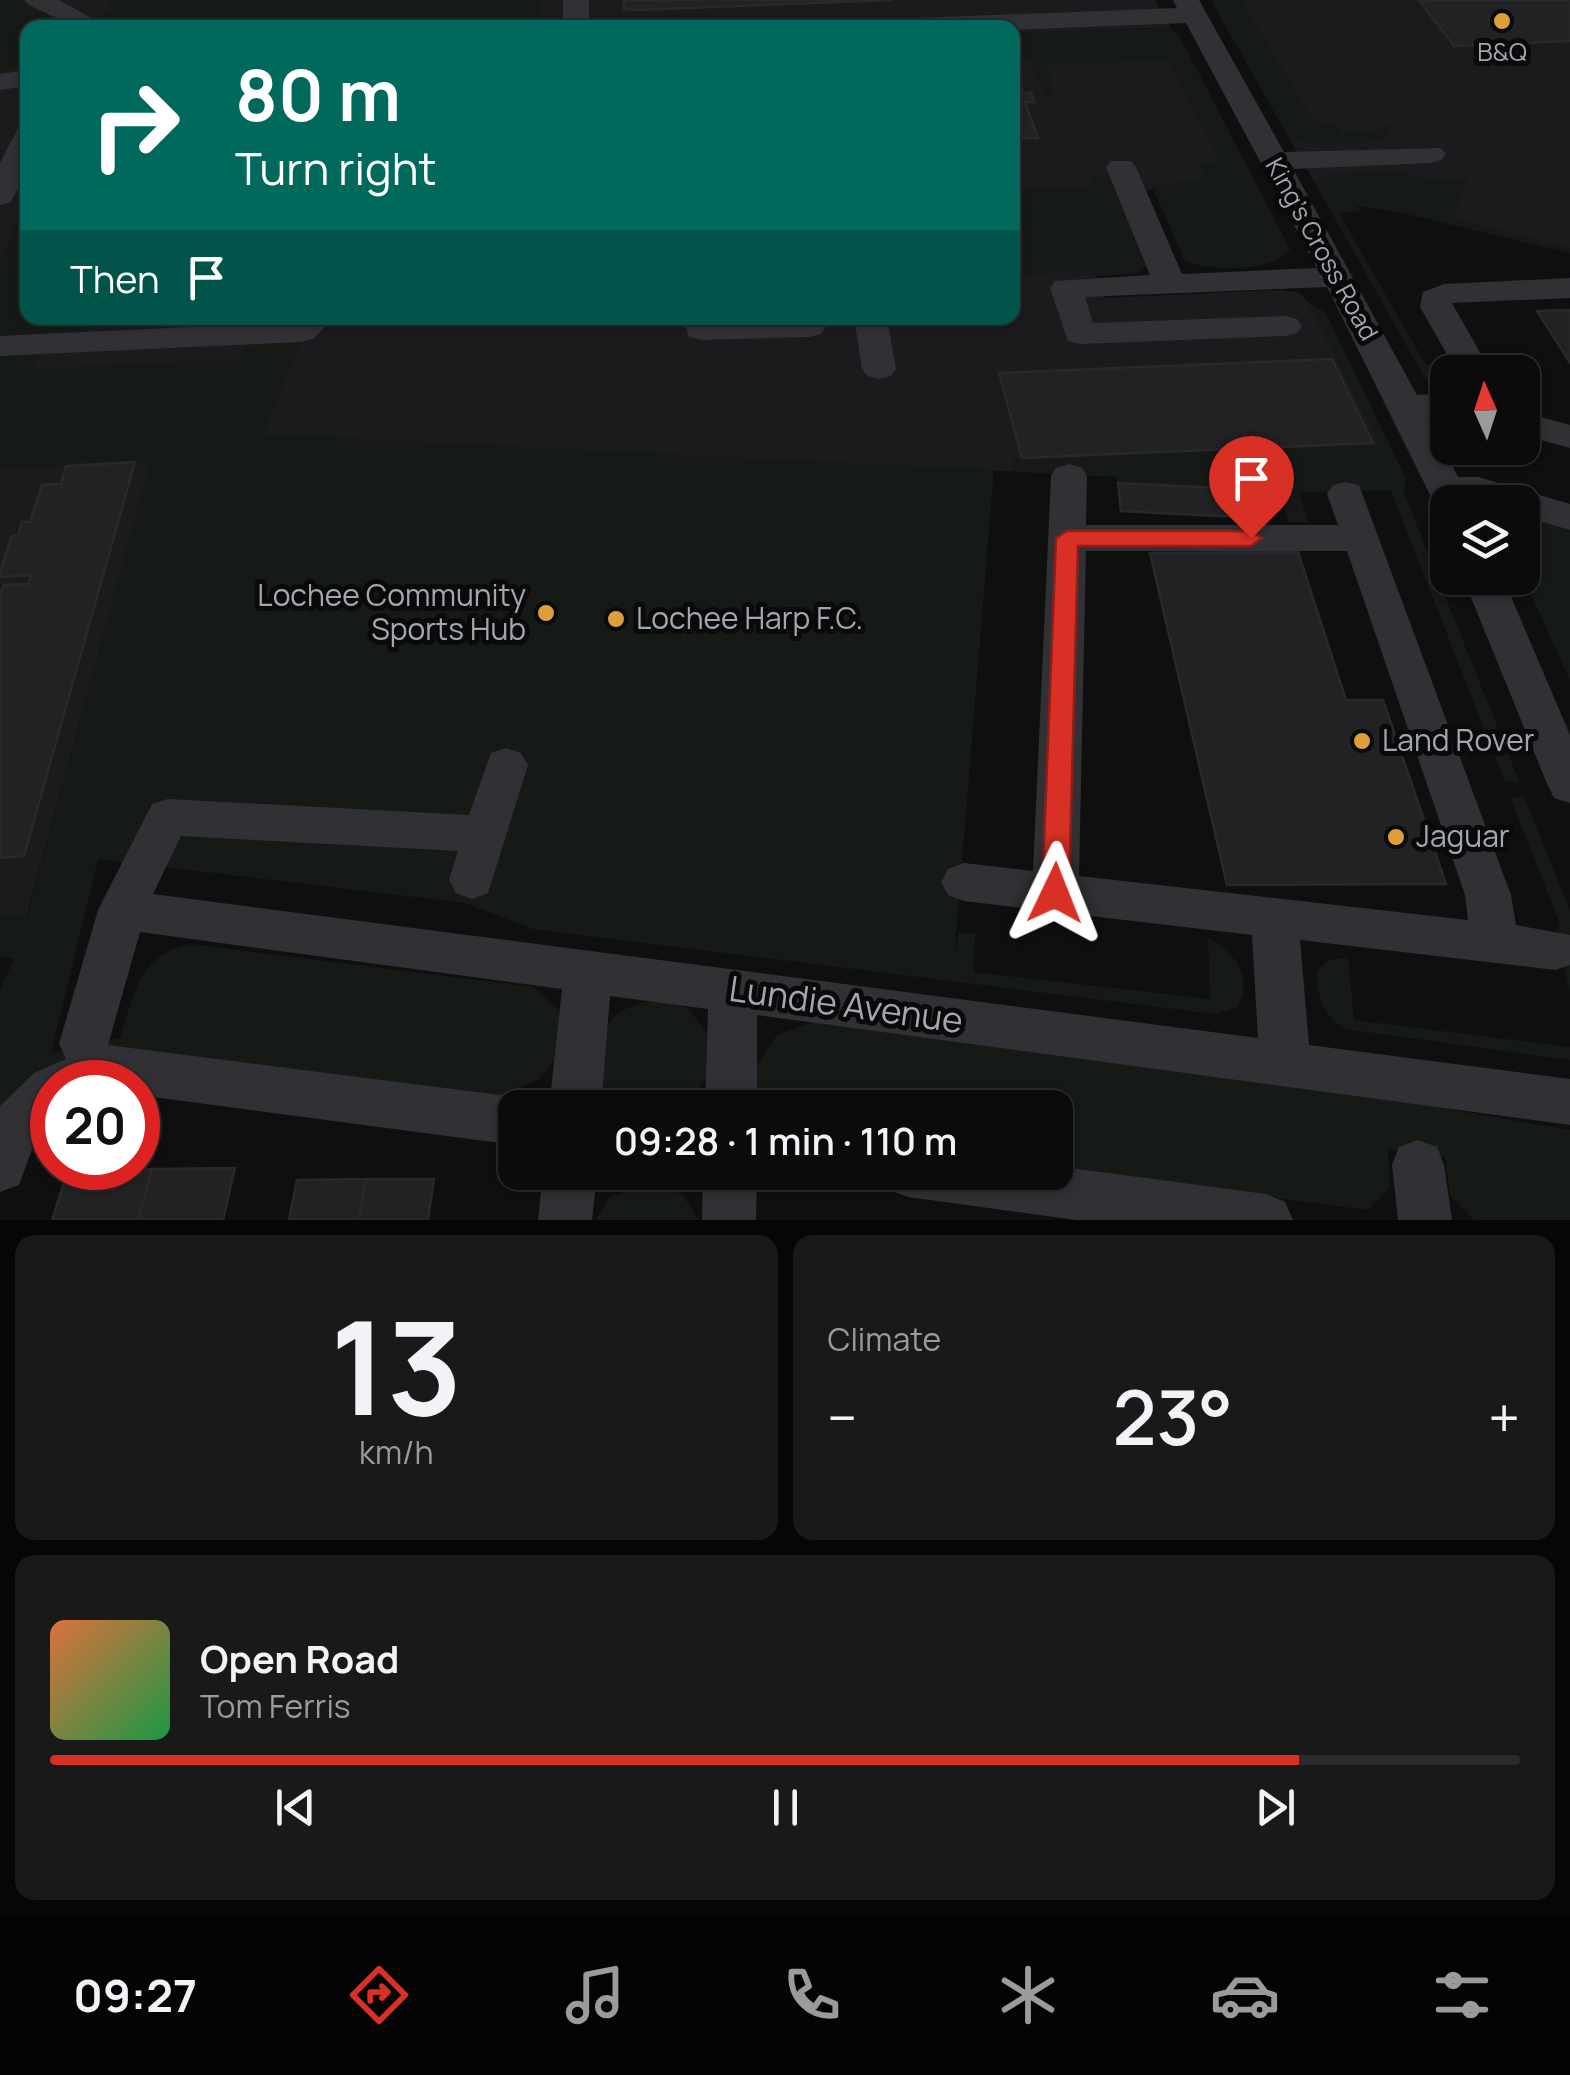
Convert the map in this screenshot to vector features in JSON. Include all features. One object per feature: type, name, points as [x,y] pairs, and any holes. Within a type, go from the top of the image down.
[{"type":"street","points":[[38,0],[81,15]]},
{"type":"street","points":[[943,20],[1041,10],[1190,8]]},
{"type":"street","name":"King's Cross Road","points":[[1190,8],[1337,277],[1444,485]]},
{"type":"street","points":[[0,196],[20,152]]},
{"type":"street","points":[[1274,160],[1431,154]]},
{"type":"street","points":[[1120,166],[1170,284]]},
{"type":"street","points":[[1285,326],[1080,334],[1066,288],[1337,277]]},
{"type":"street","points":[[1464,355],[1435,299],[1444,294],[1570,288]]},
{"type":"street","points":[[0,346],[301,332],[308,325]]},
{"type":"street","points":[[701,325],[701,330],[809,325]]},
{"type":"street","points":[[871,325],[878,369]]},
{"type":"street","points":[[1406,407],[1430,405]]},
{"type":"street","points":[[1540,428],[1570,436]]},
{"type":"street","points":[[1055,893],[1069,476]]},
{"type":"street","points":[[1346,494],[1488,895],[1495,942]]},
{"type":"street","points":[[1540,509],[1570,518]]},
{"type":"street","points":[[1067,538],[1362,538]]},
{"type":"street","points":[[1490,595],[1566,768]]},
{"type":"street","points":[[472,880],[506,765]]},
{"type":"street","points":[[77,1060],[122,910],[168,816],[486,834]]},
{"type":"street","points":[[964,882],[1555,950]]},
{"type":"street","name":"Lundie Avenue","points":[[122,910],[1570,1102]]},
{"type":"street","points":[[1275,918],[1285,1064]]},
{"type":"street","points":[[578,1090],[588,971]]},
{"type":"street","points":[[731,1090],[734,990]]},
{"type":"street","points":[[160,1075],[498,1119]]},
{"type":"street","points":[[0,1167],[14,1127],[30,1111]]},
{"type":"street","points":[[1418,1165],[1425,1220]]},
{"type":"street","points":[[565,1220],[568,1190]]},
{"type":"street","points":[[729,1220],[730,1190]]},
{"type":"street","points":[[1042,1190],[1266,1220]]},
{"type":"shaded area","points":[[0,0],[1155,0],[1172,30],[1020,33],[1020,20],[20,20],[20,325],[1020,325],[1020,274],[1094,270],[1104,298],[1298,292],[1308,302],[1403,491],[160,429],[15,958],[0,957]]},
{"type":"shaded area","points":[[0,0],[19,0],[55,20],[20,20],[20,68],[0,72]]},
{"type":"shaded area","points":[[111,0],[541,0],[540,20],[102,20]]},
{"type":"shaded area","points":[[1211,0],[1570,0],[1570,253],[1436,219],[1324,199]]},
{"type":"shaded area","points":[[1211,0],[1241,0],[1314,122],[1335,122],[1341,133],[1380,132],[1378,127],[1395,126],[1381,141],[1344,144],[1307,143],[1286,133]]},
{"type":"shaded area","points":[[1172,30],[1180,37],[1290,249],[1270,263],[1241,268],[1185,261],[1148,177],[1155,184],[1207,181],[1200,165],[1221,163],[1169,60],[1047,65],[1053,94],[1044,94],[1030,59],[1020,59],[1020,33]]},
{"type":"shaded area","points":[[1020,49],[1172,53],[1246,185],[1020,196]]},
{"type":"shaded area","points":[[1398,171],[1432,180],[1469,179],[1453,218],[1570,248],[1570,253],[1356,202],[1360,211],[1339,213],[1425,364],[1430,365],[1430,381],[1426,380],[1315,183],[1327,174]]},
{"type":"shaded area","points":[[1090,175],[1113,179],[1148,265],[1135,274],[1097,276],[1094,270],[1020,274],[1020,190],[1093,186]]},
{"type":"shaded area","points":[[20,214],[20,325],[87,325],[85,331],[0,336],[0,263]]},
{"type":"shaded area","points":[[1308,302],[1326,313],[1406,479],[1403,491],[1430,558],[1430,591],[1391,491],[1299,492],[1308,522],[1289,522],[1279,491],[1118,483],[1117,476],[1014,471],[1011,459],[1378,443]]},
{"type":"shaded area","name":"Lochee Community Sports Hub","points":[[301,340],[263,434],[994,470],[954,958],[959,932],[975,934],[973,972],[1210,999],[1208,938],[1239,966],[1244,985],[1237,1007],[1215,1014],[533,929],[465,903],[98,859],[51,1053],[120,1038],[135,991],[149,966],[173,949],[191,944],[534,987],[559,1011],[563,1049],[539,1079],[515,1090],[498,1090],[498,1097],[117,1046],[75,1060],[30,1060],[30,1084],[0,1112],[0,989],[14,959],[0,957],[0,914],[27,917],[150,462],[0,470],[0,354],[37,353],[32,369],[238,359],[243,342]]},
{"type":"shaded area","points":[[1540,518],[1570,527],[1570,680],[1531,595],[1540,595]]},
{"type":"shaded area","points":[[1432,595],[1445,595],[1519,781],[1505,782]]},
{"type":"shaded area","points":[[1510,797],[1524,797],[1570,910],[1570,994],[1556,928],[1561,927]]},
{"type":"shaded area","points":[[1348,957],[1354,1020],[1570,1047],[1570,1060],[1345,1029],[1322,1004],[1317,971],[1329,960]]},
{"type":"shaded area","points":[[653,1000],[687,1007],[707,1033],[706,1078],[697,1090],[605,1090],[598,1068],[601,1041],[613,1019],[633,1006]]},
{"type":"shaded area","points":[[820,1020],[1287,1081],[1570,1130],[1570,1220],[1474,1220],[1450,1195],[1445,1157],[1388,1149],[1390,1187],[1368,1210],[1073,1172],[1073,1090],[758,1090],[752,1072],[777,1035]]},
{"type":"shaded area","points":[[628,1190],[669,1190],[682,1194],[699,1220],[595,1220],[609,1198]]},
{"type":"building","points":[[624,0],[893,0],[636,10],[624,9]]},
{"type":"building","name":"B&Q","points":[[1419,0],[1570,0],[1570,41],[1454,46]]},
{"type":"building","points":[[1020,75],[1022,93],[1031,93],[1035,102],[1025,102],[1038,138],[1020,139]]},
{"type":"building","points":[[1570,310],[1570,363],[1537,311]]},
{"type":"building","points":[[1332,359],[1373,443],[1022,458],[999,373]]},
{"type":"building","points":[[135,462],[24,856],[0,858],[0,594],[4,585],[29,584],[31,575],[0,577],[12,536],[18,536],[22,522],[30,522],[42,485],[61,484],[66,466]]},
{"type":"building","points":[[1118,483],[1280,491],[1282,506],[1255,505],[1258,518],[1121,511]]},
{"type":"building","points":[[1298,552],[1346,700],[1383,700],[1446,884],[1227,885],[1150,553]]},
{"type":"building","points":[[235,1168],[223,1220],[138,1220],[146,1190],[160,1190],[160,1169]]},
{"type":"building","points":[[366,1179],[359,1220],[289,1220],[297,1180]]},
{"type":"building","points":[[366,1179],[434,1179],[428,1220],[359,1220]]},
{"type":"building","points":[[62,1190],[146,1190],[138,1220],[52,1220]]},
{"type":"place","name":"B&Q","points":[[1502,21]]},
{"type":"place","name":"Lochee Community Sports Hub","points":[[546,613]]},
{"type":"place","name":"Lochee Harp F.C.","points":[[616,619]]},
{"type":"place","name":"Land Rover","points":[[1362,741]]},
{"type":"place","name":"Jaguar","points":[[1396,837]]},
{"type":"route","points":[[1055,893],[1067,538],[1251,538]]}]
